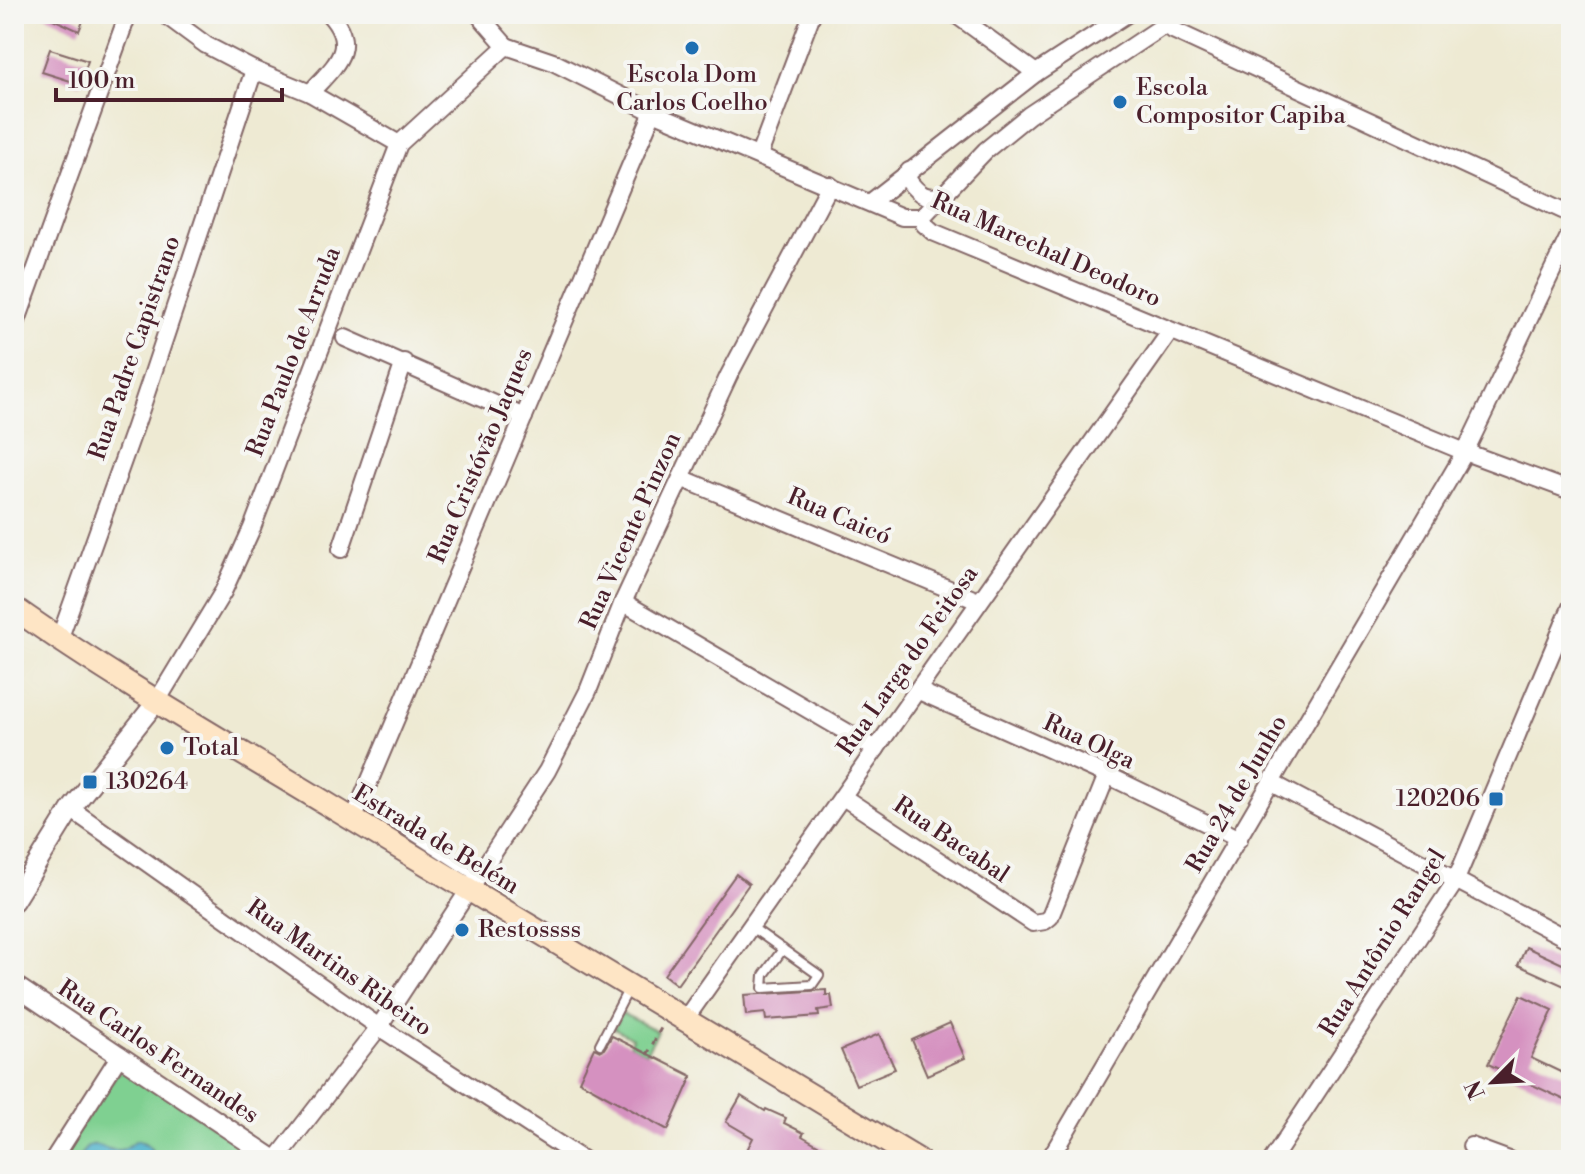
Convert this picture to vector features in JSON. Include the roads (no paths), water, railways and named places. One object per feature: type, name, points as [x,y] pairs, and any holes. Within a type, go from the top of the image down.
[{"type":"main road","name":"Estrada de Belém","points":[[14,608],[157,701],[357,811],[631,985],[918,1160]]},
{"type":"street","points":[[14,329],[128,14]]},
{"type":"street","points":[[164,14],[206,45],[254,70],[310,93],[399,144]]},
{"type":"street","points":[[310,93],[341,59],[344,49],[343,36],[329,14]]},
{"type":"street","points":[[478,14],[506,46]]},
{"type":"street","points":[[759,155],[812,14]]},
{"type":"street","points":[[955,14],[1036,73]]},
{"type":"street","points":[[871,202],[1036,73],[1127,14]]},
{"type":"street","points":[[922,217],[986,150],[1029,115],[1181,14]]},
{"type":"street","points":[[1162,25],[1571,214]]},
{"type":"street","name":"Rua Marechal Deodoro","points":[[506,46],[553,62],[653,112],[902,217],[922,217],[924,224],[933,232],[1170,332],[1465,452],[1571,491]]},
{"type":"street","name":"Rua Paulo de Arruda","points":[[157,701],[223,592],[252,528],[399,144],[506,46]]},
{"type":"street","name":"Rua Padre Capistrano","points":[[59,640],[135,427],[254,70]]},
{"type":"street","name":"Rua Cristóvão Jaques","points":[[357,811],[653,112]]},
{"type":"street","points":[[909,171],[908,180],[918,193],[929,197],[944,194]]},
{"type":"street","name":"Rua Vicente Pinzon","points":[[276,1160],[379,1027],[547,771],[588,691],[623,602],[729,375],[830,185]]},
{"type":"street","name":"Rua 24 de Junho","points":[[1049,1160],[1465,452],[1571,232]]},
{"type":"street","name":"Rua Larga do Feitosa","points":[[679,1014],[749,926],[843,797],[1170,332]]},
{"type":"street","points":[[345,338],[524,417]]},
{"type":"street","points":[[341,549],[404,362]]},
{"type":"street","name":"Rua Caicó","points":[[681,478],[978,601]]},
{"type":"street","points":[[623,602],[876,749]]},
{"type":"street","name":"Rua Antônio Rangel","points":[[1272,1160],[1455,882],[1571,607]]},
{"type":"street","name":"Rua Olga","points":[[919,691],[1107,775],[1239,839]]},
{"type":"street","points":[[14,901],[71,809],[157,701]]},
{"type":"street","name":"Rua Bacabal","points":[[843,797],[1033,923],[1050,917],[1107,775]]},
{"type":"street","points":[[1272,783],[1571,941]]},
{"type":"street","name":"Rua Martins Ribeiro","points":[[71,809],[379,1027],[583,1160]]},
{"type":"street","name":"Rua Carlos Fernandes","points":[[14,985],[276,1160]]},
{"type":"street","points":[[53,1160],[120,1055]]},
{"type":"street","points":[[1471,1146],[1509,1160]]},
{"type":"lane","points":[[749,926],[783,949],[819,975],[812,985],[763,988],[764,975],[783,949]]},
{"type":"lane","points":[[600,1044],[631,985]]},
{"type":"water","points":[[137,1140],[149,1147],[155,1160],[99,1157],[77,1160],[88,1146],[119,1150]]},
{"type":"place","name":"Escola Dom Carlos Coelho","points":[[692,48]]},
{"type":"place","name":"Escola Compositor Capiba","points":[[1120,102]]},
{"type":"place","name":"Total","points":[[167,748]]},
{"type":"place","name":"130264","points":[[90,782]]},
{"type":"place","name":"120206","points":[[1496,799]]},
{"type":"place","name":"Restossss","points":[[462,930]]}]
